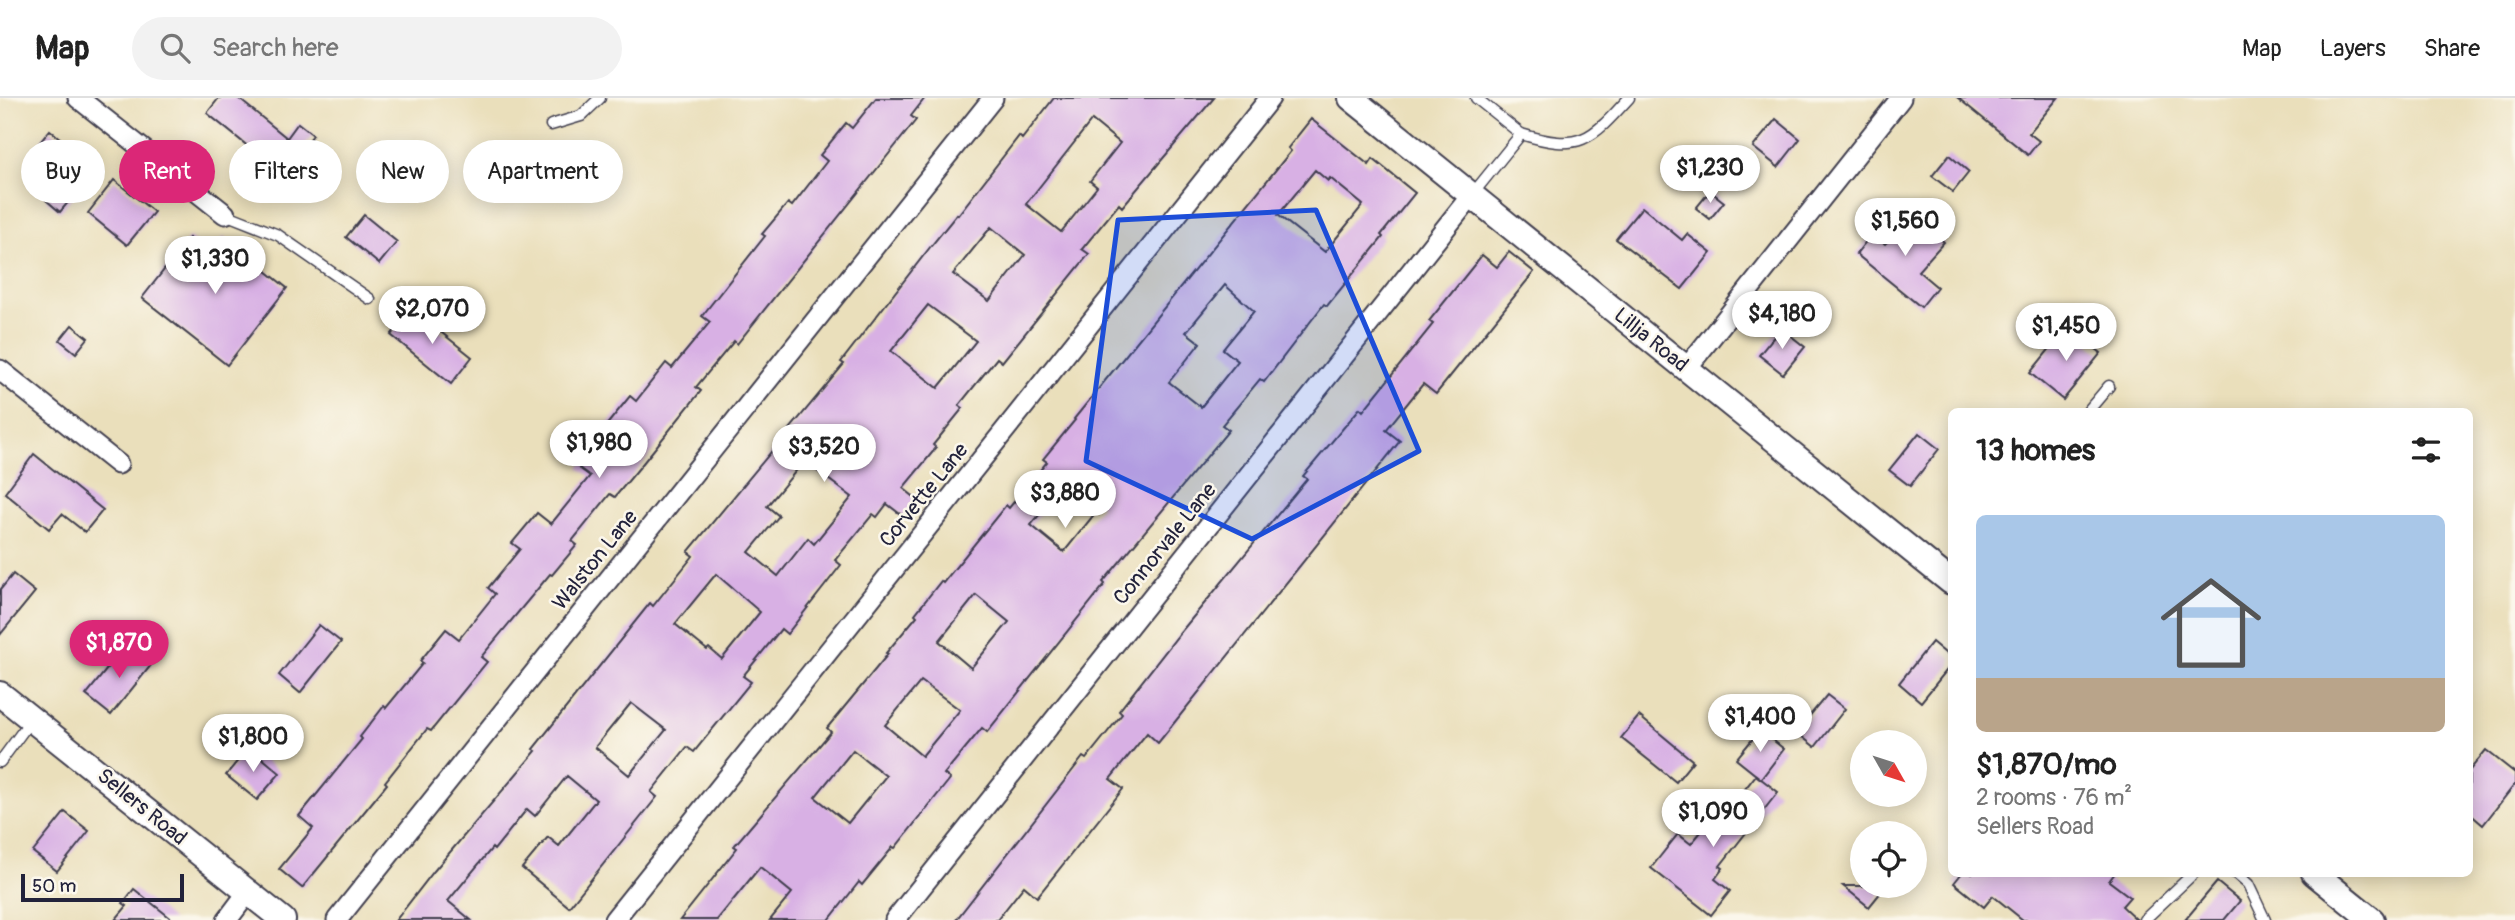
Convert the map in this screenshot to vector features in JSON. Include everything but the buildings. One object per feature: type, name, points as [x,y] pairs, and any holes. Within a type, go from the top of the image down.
[{"type":"street","points":[[78,98],[225,214]]},
{"type":"street","name":"Walston Lane","points":[[337,920],[993,98]]},
{"type":"street","name":"Corvette Lane","points":[[614,920],[1270,98]]},
{"type":"street","name":"Lillja Road","points":[[1351,98],[1948,580]]},
{"type":"street","points":[[1686,369],[1901,98]]},
{"type":"street","name":"Connorvale Lane","points":[[895,920],[1471,196]]},
{"type":"street","points":[[0,370],[118,464]]},
{"type":"street","name":"Sellers Road","points":[[0,694],[283,920]]},
{"type":"street","points":[[2319,877],[2372,920]]},
{"type":"street","points":[[227,920],[248,892]]},
{"type":"lane","points":[[551,125],[581,116],[600,98]]},
{"type":"lane","points":[[1476,98],[1521,134],[1548,143],[1575,142],[1600,130],[1629,98]]},
{"type":"lane","points":[[1471,196],[1521,134]]},
{"type":"lane","points":[[225,214],[278,235],[370,299]]},
{"type":"lane","points":[[2091,408],[2109,386]]},
{"type":"lane","points":[[0,762],[32,719]]},
{"type":"lane","points":[[2144,920],[2190,877]]},
{"type":"lane","points":[[2240,877],[2248,884],[2265,920]]},
{"type":"highlighted area","points":[[1316,210],[1419,451],[1252,539],[1086,461],[1118,220]]}]
